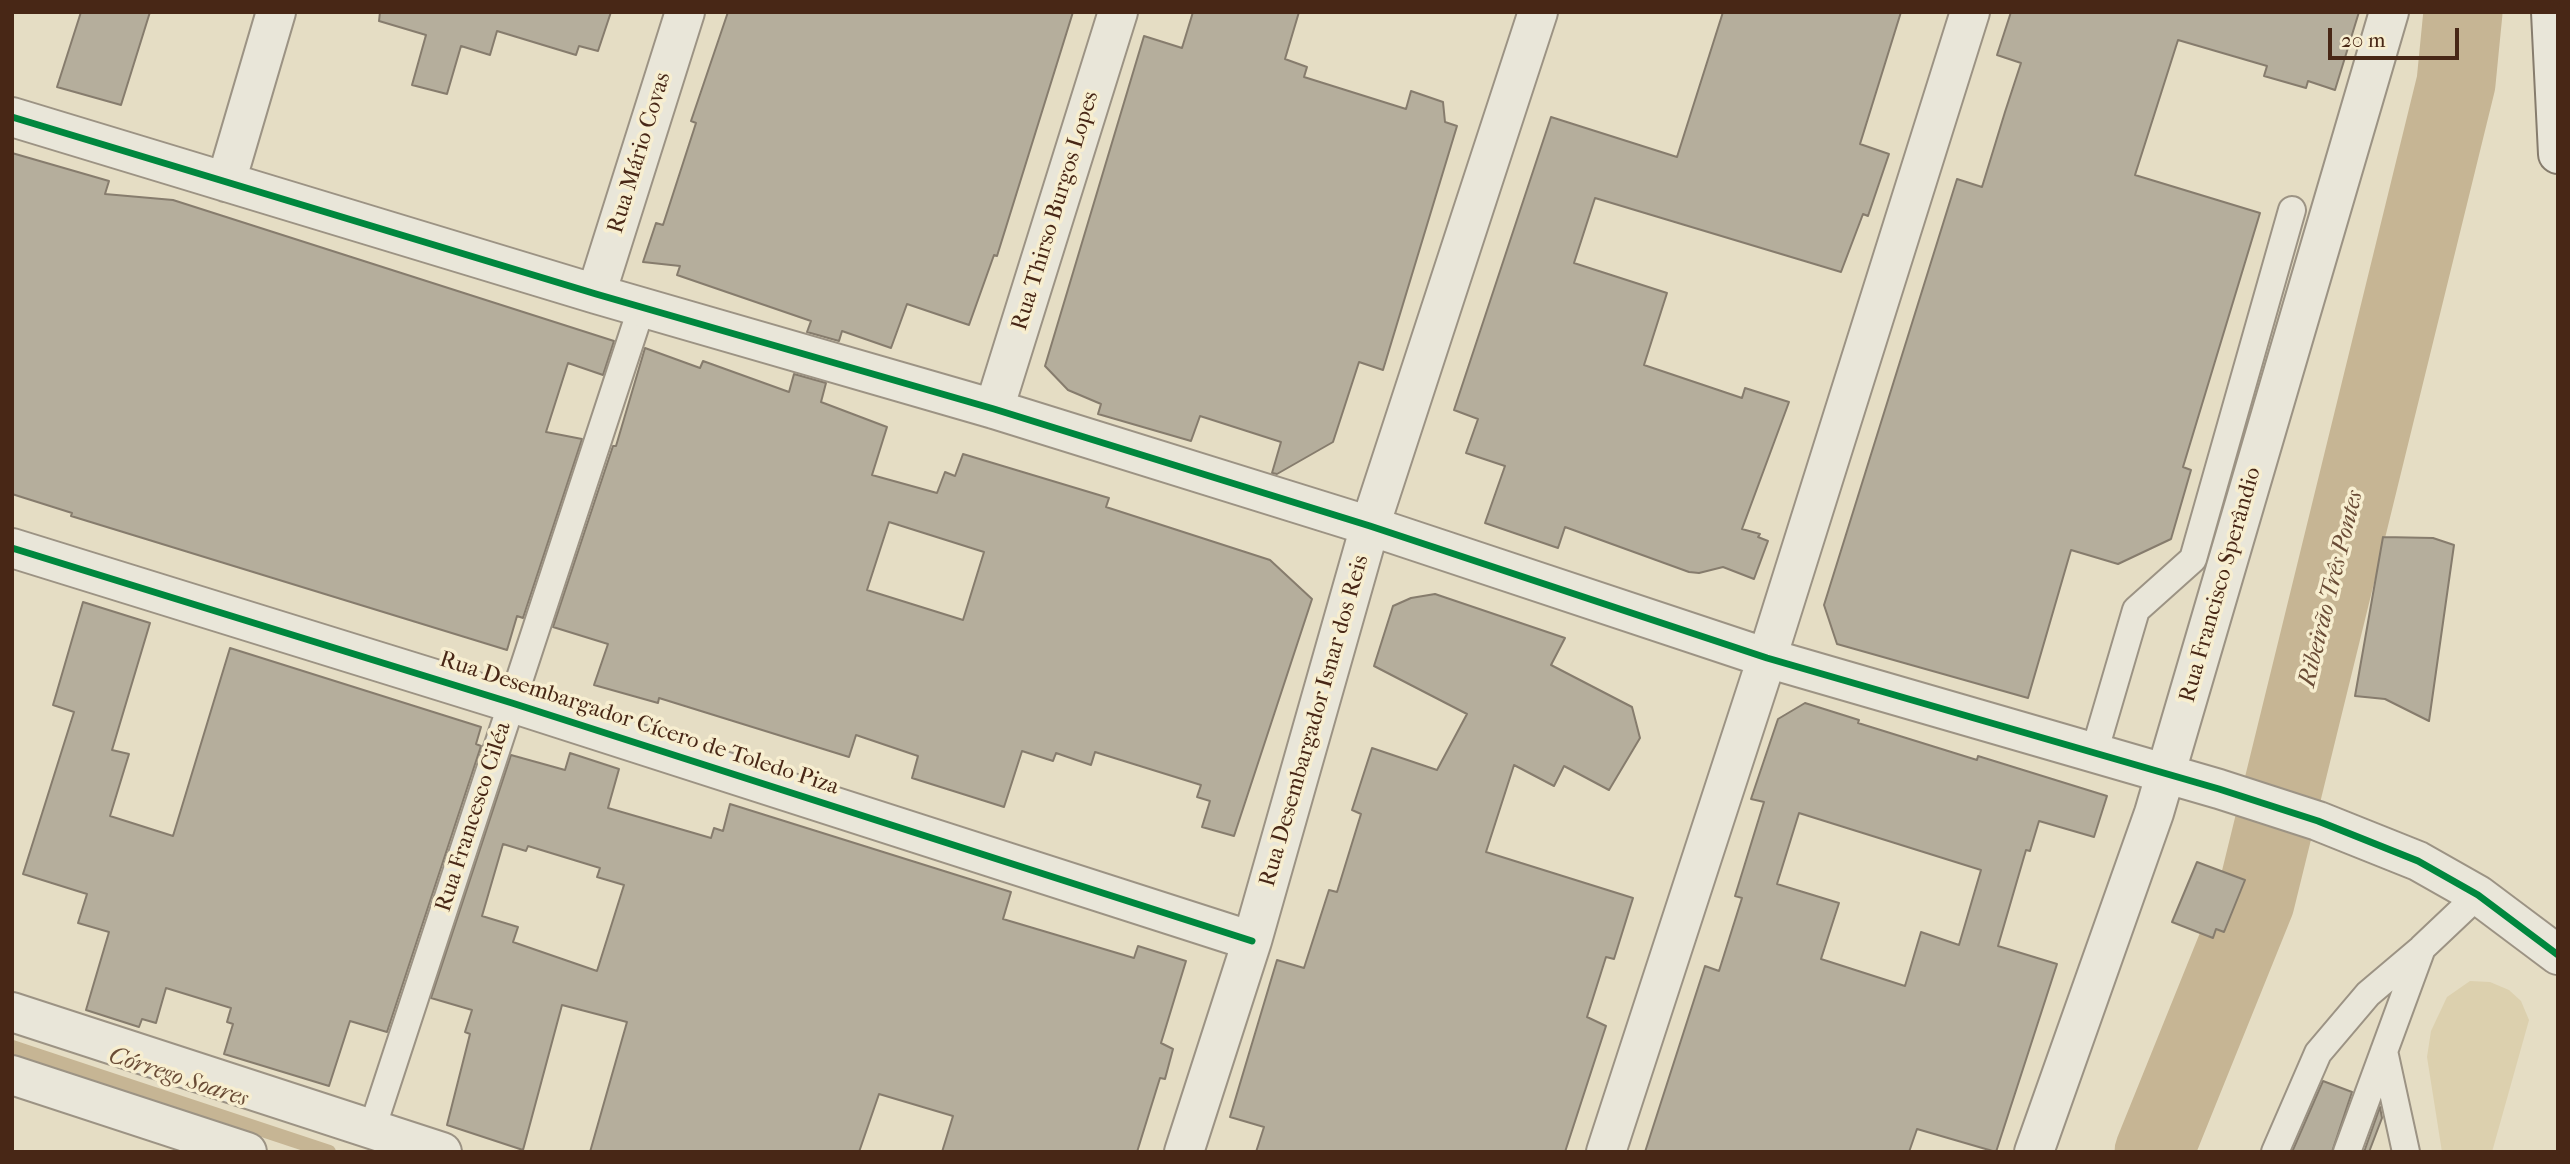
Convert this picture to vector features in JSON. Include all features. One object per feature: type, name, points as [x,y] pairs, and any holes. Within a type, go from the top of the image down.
[{"type":"street","points":[[226,182],[276,12]]},
{"type":"street","name":"Rua Mário Covas","points":[[596,294],[685,12]]},
{"type":"street","name":"Rua Thirso Burgos Lopes","points":[[994,409],[1118,12]]},
{"type":"street","name":"Rua Desembargador Isnar dos Reis","points":[[1184,1152],[1252,941],[1370,526],[1538,12]]},
{"type":"street","points":[[1606,1152],[1767,658],[1970,12]]},
{"type":"street","name":"Rua Francisco Sperândio","points":[[2034,1152],[2165,774],[2389,12]]},
{"type":"street","points":[[2551,12],[2558,154]]},
{"type":"street","points":[[12,117],[596,294],[994,409],[1370,526],[1767,658],[2219,789],[2365,839],[2418,861],[2478,895],[2558,955]]},
{"type":"street","name":"Rua Desembargador Cícero de Toledo Piza","points":[[12,548],[512,703],[1252,941]]},
{"type":"street","points":[[12,1012],[442,1152]]},
{"type":"street","points":[[12,1075],[247,1152]]},
{"type":"lane","points":[[2094,753],[2136,610],[2193,559],[2292,210]]},
{"type":"lane","name":"Rua Francesco Ciléa","points":[[372,1129],[642,306]]},
{"type":"lane","points":[[2275,1152],[2318,1053],[2368,993],[2422,948],[2478,895]]},
{"type":"lane","points":[[2347,1152],[2422,948]]},
{"type":"lane","points":[[2384,1051],[2406,1152]]},
{"type":"shaded area","points":[[2470,981],[2490,982],[2509,990],[2521,1001],[2529,1020],[2492,1152],[2442,1152],[2427,1057],[2431,1031],[2447,997]]},
{"type":"building","points":[[81,12],[150,12],[121,105],[57,87]]},
{"type":"building","points":[[380,12],[611,12],[598,51],[579,46],[576,55],[497,31],[490,55],[461,46],[447,94],[412,85],[426,35],[379,21]]},
{"type":"building","points":[[728,12],[1073,12],[997,256],[994,255],[969,325],[907,304],[891,348],[842,331],[839,341],[807,332],[811,321],[677,275],[680,266],[643,262],[656,223],[663,225],[696,123],[691,121]]},
{"type":"building","points":[[1193,12],[1299,12],[1285,59],[1307,67],[1304,77],[1406,109],[1411,91],[1443,102],[1445,122],[1457,126],[1383,370],[1359,362],[1333,442],[1277,474],[1272,473],[1281,442],[1200,416],[1191,441],[1098,414],[1101,404],[1068,390],[1045,366],[1144,36],[1182,48]]},
{"type":"building","points":[[1723,12],[1901,12],[1860,144],[1889,154],[1868,216],[1863,214],[1841,272],[1595,198],[1574,263],[1667,293],[1644,365],[1742,398],[1745,388],[1789,402],[1742,529],[1760,534],[1758,537],[1768,541],[1754,579],[1723,567],[1699,573],[1689,572],[1565,527],[1558,548],[1485,523],[1505,466],[1466,453],[1478,419],[1454,410],[1551,117],[1677,157]]},
{"type":"building","points":[[2011,12],[2359,12],[2335,90],[2308,81],[2306,88],[2264,76],[2267,66],[2178,40],[2135,175],[2260,213],[2183,467],[2191,470],[2171,539],[2118,564],[2071,550],[2028,698],[1837,644],[1824,605],[1957,179],[1982,187],[2021,63],[1997,55]]},
{"type":"building","points":[[12,153],[109,181],[105,194],[173,200],[614,341],[603,375],[568,363],[546,432],[582,439],[523,618],[517,616],[507,650],[71,516],[72,513],[12,494]]},
{"type":"building","points":[[645,348],[700,368],[703,361],[789,392],[794,374],[826,383],[821,402],[887,427],[872,475],[937,493],[945,472],[955,476],[963,454],[1109,498],[1106,507],[1270,560],[1312,599],[1234,836],[1202,827],[1210,801],[1197,797],[1201,785],[1095,752],[1091,765],[1056,753],[1053,761],[1022,751],[1004,807],[912,778],[918,756],[856,735],[849,757],[659,698],[658,703],[594,685],[608,644],[553,627],[613,446],[616,446]],"holes":[[[889,522],[984,552],[963,620],[867,590]]]},
{"type":"building","points":[[2383,537],[2433,538],[2454,545],[2429,721],[2385,699],[2355,696]]},
{"type":"building","points":[[1435,594],[1565,638],[1551,665],[1632,707],[1640,738],[1609,790],[1564,766],[1554,786],[1514,765],[1486,852],[1633,898],[1614,959],[1606,957],[1587,1017],[1606,1026],[1565,1152],[1256,1152],[1264,1127],[1230,1117],[1277,960],[1304,968],[1329,890],[1337,892],[1361,814],[1352,810],[1372,748],[1437,770],[1467,714],[1374,666],[1393,606],[1411,598]]},
{"type":"building","points":[[83,602],[150,623],[112,750],[129,754],[110,816],[173,836],[230,648],[481,727],[476,744],[481,746],[387,1032],[350,1021],[329,1086],[224,1054],[233,1024],[227,1022],[231,1008],[166,988],[156,1023],[142,1019],[139,1027],[86,1010],[109,932],[78,923],[87,894],[23,874],[74,712],[53,705]]},
{"type":"building","points":[[1805,703],[1859,720],[1858,723],[1977,760],[1978,756],[2107,796],[2094,837],[2039,821],[2030,851],[2026,850],[1998,946],[2057,964],[1996,1152],[1917,1129],[1909,1152],[1645,1152],[1705,966],[1719,971],[1742,898],[1735,896],[1764,802],[1751,799],[1778,719]],"holes":[[[1799,813],[1981,870],[1959,945],[1921,932],[1905,986],[1821,959],[1839,903],[1777,884]]]},
{"type":"building","points":[[570,753],[619,769],[608,808],[711,838],[714,828],[723,831],[730,804],[1011,892],[1003,919],[1134,958],[1138,946],[1186,961],[1161,1043],[1173,1049],[1165,1079],[1160,1078],[1137,1152],[942,1152],[953,1116],[879,1094],[859,1152],[590,1152],[627,1022],[562,1005],[523,1150],[447,1125],[470,1034],[465,1032],[472,1010],[431,998],[511,755],[565,770]],"holes":[[[503,844],[526,851],[528,846],[600,868],[597,877],[624,885],[597,971],[513,942],[518,927],[482,916]]]},
{"type":"building","points":[[2197,862],[2245,880],[2224,932],[2216,929],[2213,938],[2172,922]]},
{"type":"building","points":[[2323,1081],[2352,1092],[2332,1152],[2292,1152]]},
{"type":"building","points":[[2380,1107],[2382,1118],[2369,1152],[2364,1152]]},
{"type":"waterway","name":"Ribeirão Três Pontes","points":[[2154,1152],[2255,902],[2456,83],[2463,12]]},
{"type":"waterway","name":"Córrego Soares","points":[[12,1047],[329,1152]]},
{"type":"cycle path","points":[[12,117],[596,294],[994,409],[1370,526],[1767,658],[2219,789],[2318,821],[2418,861],[2478,895],[2558,955]]},
{"type":"cycle path","points":[[12,548],[512,703],[1252,941]]}]
